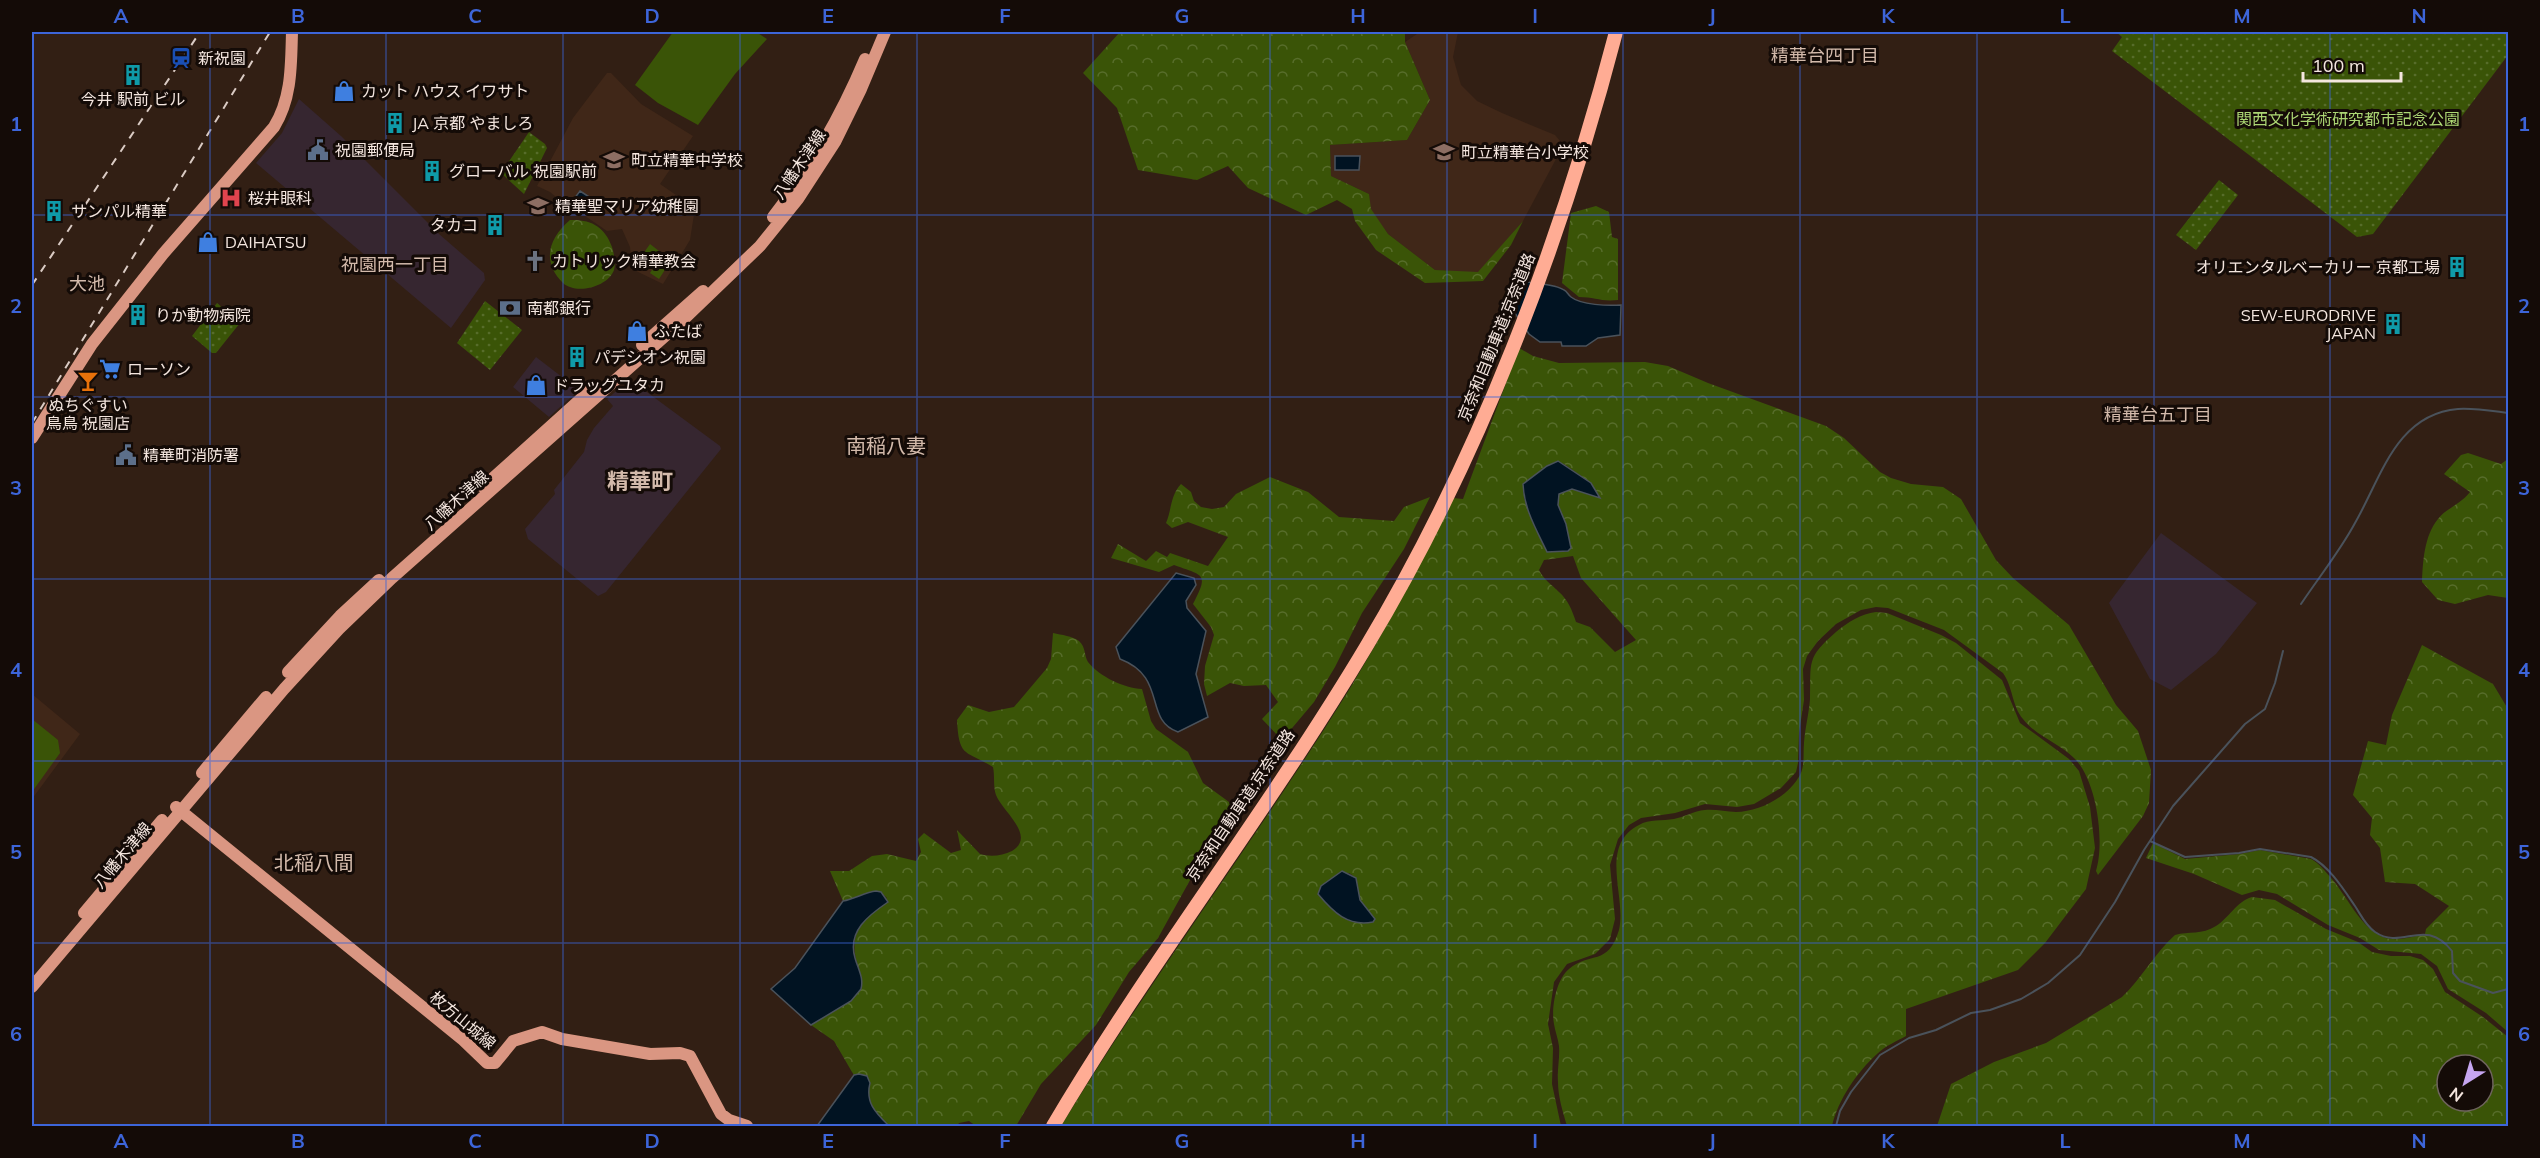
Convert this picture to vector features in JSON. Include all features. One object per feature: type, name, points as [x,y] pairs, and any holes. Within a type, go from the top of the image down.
[{"type":"highway","name":"京奈和自動車道;京奈道路","points":[[1569,189],[1611,32]]},
{"type":"highway","name":"京奈和自動車道;京奈道路","points":[[1053,1126],[1115,1026],[1268,802],[1342,687],[1403,581],[1446,495],[1513,346],[1541,272],[1593,117],[1616,32]]},
{"type":"highway","name":"京奈和自動車道;京奈道路","points":[[1048,1126],[1101,1040],[1297,752],[1337,687],[1414,547],[1446,495]]},
{"type":"main road","points":[[32,438],[92,344],[163,254],[274,127],[284,107],[290,80],[292,32]]},
{"type":"main road","name":"八幡木津線","points":[[32,987],[267,696],[339,616],[625,361],[724,271],[753,241],[791,194],[828,136],[849,96],[876,32]]},
{"type":"main road","name":"八幡木津線","points":[[32,976],[177,808],[339,629],[392,578],[682,321],[760,246],[805,190],[835,142],[885,32]]},
{"type":"main road","name":"枚方山城線","points":[[177,808],[462,1039],[487,1063],[495,1063],[513,1041],[542,1032],[562,1039],[650,1054],[680,1053],[690,1056],[721,1114],[729,1120],[747,1126]]},
{"type":"shaded area","name":"町立精華台小学校","points":[[1420,32],[1458,32],[1453,57],[1461,85],[1477,101],[1555,135],[1560,141],[1556,159],[1523,221],[1478,273],[1435,270],[1388,234],[1370,209],[1369,194],[1331,176],[1330,145],[1407,140],[1430,100],[1405,42]]},
{"type":"shaded area","name":"町立精華中学校","points":[[607,73],[611,73],[641,104],[693,136],[660,184],[695,208],[690,240],[663,284],[632,269],[630,247],[622,229],[607,231],[567,206],[550,192],[537,186],[573,118]]},
{"type":"shaded area","points":[[299,99],[341,136],[439,234],[484,273],[485,280],[451,328],[256,163],[282,133]]},
{"type":"shaded area","points":[[536,357],[579,390],[549,417],[513,387]]},
{"type":"shaded area","points":[[640,387],[721,449],[606,592],[598,596],[528,539],[525,529],[555,494],[554,490],[584,452],[587,440],[594,428],[613,406],[607,399],[620,388],[622,391]]},
{"type":"shaded area","points":[[2161,533],[2257,603],[2216,654],[2171,690],[2150,679],[2109,603]]},
{"type":"shaded area","points":[[32,694],[80,734],[32,799]]},
{"type":"green space","points":[[673,32],[756,32],[767,39],[735,74],[698,125],[658,103],[635,85]]},
{"type":"green space","points":[[1120,32],[1405,32],[1405,42],[1430,100],[1407,140],[1330,145],[1331,176],[1369,194],[1371,209],[1388,234],[1435,270],[1478,272],[1523,221],[1511,245],[1483,281],[1425,283],[1376,250],[1355,221],[1352,209],[1337,200],[1306,215],[1248,188],[1228,166],[1197,180],[1138,170],[1117,108],[1083,73]]},
{"type":"green space","name":"関西文化学術研究都市記念公園","points":[[2116,32],[2508,32],[2508,55],[2373,234],[2357,237],[2112,51],[2122,37]]},
{"type":"green space","points":[[529,132],[547,148],[524,194],[501,173]]},
{"type":"green space","points":[[2219,180],[2238,195],[2196,250],[2176,235]]},
{"type":"green space","points":[[1596,206],[1609,212],[1612,237],[1618,239],[1618,300],[1579,297],[1562,283],[1571,213]]},
{"type":"green space","points":[[570,220],[591,223],[601,229],[609,240],[614,256],[614,270],[611,276],[599,285],[583,289],[569,287],[556,275],[550,258],[550,250],[557,234]]},
{"type":"green space","points":[[650,244],[659,251],[645,270],[636,264]]},
{"type":"green space","points":[[663,253],[672,259],[659,279],[650,273]]},
{"type":"green space","points":[[485,301],[522,330],[490,370],[457,343]]},
{"type":"green space","points":[[217,303],[240,323],[216,353],[212,353],[192,336]]},
{"type":"green space","points":[[1519,348],[1533,356],[1559,363],[1645,362],[1668,366],[1826,426],[1844,438],[1880,472],[1891,478],[1911,484],[1943,487],[1961,499],[1996,560],[2013,578],[2069,625],[2116,705],[2138,731],[2151,770],[2149,803],[2143,816],[2098,875],[2096,871],[2100,844],[2097,812],[2082,768],[2062,748],[2034,730],[2023,719],[2003,673],[1944,630],[1888,608],[1876,607],[1861,610],[1836,624],[1818,641],[1807,656],[1803,669],[1804,700],[1799,733],[1798,763],[1796,772],[1781,788],[1754,804],[1737,807],[1705,804],[1675,813],[1641,818],[1629,825],[1618,839],[1610,865],[1615,919],[1610,939],[1595,954],[1567,964],[1554,982],[1548,1024],[1553,1048],[1552,1084],[1561,1126],[1061,1126],[1131,1016],[1278,800],[1349,690],[1429,547],[1453,498],[1463,499]],"holes":[[[1564,464],[1591,483],[1600,497],[1572,489],[1558,494],[1558,505],[1566,524],[1524,499]],[[1573,556],[1581,578],[1636,640],[1615,652],[1590,627],[1576,622],[1565,598],[1539,570],[1544,560]],[[1349,873],[1353,875],[1357,881],[1360,902],[1375,918],[1321,886]]]},
{"type":"green space","points":[[2468,453],[2501,464],[2508,459],[2508,598],[2488,595],[2455,604],[2438,600],[2422,582],[2423,566],[2427,541],[2433,526],[2441,516],[2470,492],[2444,474],[2461,455]]},
{"type":"green space","points":[[1270,477],[1308,492],[1339,517],[1394,521],[1404,507],[1430,497],[1404,549],[1362,613],[1335,667],[1314,702],[1282,740],[1262,719],[1278,702],[1266,685],[1244,686],[1230,683],[1207,696],[1204,684],[1205,666],[1214,635],[1211,627],[1193,604],[1201,586],[1201,577],[1192,571],[1174,565],[1159,572],[1111,558],[1118,544],[1146,561],[1156,551],[1167,557],[1170,553],[1208,566],[1228,537],[1188,522],[1172,528],[1166,523],[1177,489],[1181,484],[1191,492],[1194,501],[1201,507],[1212,509],[1224,507],[1236,494]]},
{"type":"green space","points":[[1876,612],[1887,613],[1956,643],[2002,680],[2020,723],[2069,759],[2079,771],[2090,807],[2095,848],[2086,889],[2045,943],[2018,970],[1906,1009],[1906,1036],[1880,1051],[1862,1069],[1849,1087],[1832,1126],[1567,1126],[1558,1088],[1559,1046],[1554,1027],[1554,1002],[1561,980],[1569,969],[1604,954],[1615,942],[1620,917],[1617,859],[1620,846],[1627,834],[1643,823],[1674,819],[1705,810],[1736,812],[1755,809],[1789,790],[1803,768],[1812,661],[1819,648],[1845,625]]},
{"type":"green space","points":[[1053,633],[1079,641],[1088,662],[1106,677],[1142,689],[1151,721],[1156,729],[1188,752],[1203,783],[1229,802],[1231,806],[1158,938],[1129,972],[1096,1025],[1041,1084],[1016,1126],[976,1126],[969,1121],[959,1123],[957,1126],[889,1126],[872,1109],[859,1074],[854,1075],[834,1041],[811,1025],[851,1001],[861,975],[855,940],[862,924],[887,898],[873,891],[857,899],[843,901],[830,871],[849,871],[872,856],[887,854],[916,861],[921,852],[918,839],[924,833],[951,853],[961,850],[957,830],[980,854],[984,855],[1004,854],[1019,845],[1020,831],[996,795],[993,767],[965,751],[960,741],[957,720],[968,705],[989,712],[1014,707],[1047,668],[1051,659]]},
{"type":"green space","points":[[2422,645],[2493,684],[2508,709],[2508,1032],[2486,1013],[2448,989],[2437,966],[2421,954],[2379,950],[2360,938],[2328,925],[2277,894],[2259,890],[2242,895],[2194,874],[2146,858],[2153,843],[2185,859],[2260,850],[2311,859],[2338,886],[2365,924],[2382,937],[2392,939],[2425,934],[2426,929],[2449,906],[2415,884],[2385,882],[2380,848],[2370,835],[2372,818],[2353,795],[2368,741],[2386,745],[2392,715]]},
{"type":"green space","points":[[32,719],[58,740],[60,753],[32,792]]},
{"type":"green space","points":[[2252,897],[2275,900],[2326,929],[2358,942],[2372,952],[2391,956],[2410,956],[2423,960],[2433,969],[2445,992],[2508,1037],[2508,1126],[1937,1126],[1951,1084],[1994,1062],[2046,1043],[2122,997],[2175,935],[2211,929],[2221,923],[2237,906]]},
{"type":"water","points":[[1335,156],[1360,156],[1359,170],[1335,170]]},
{"type":"water","points":[[580,191],[600,204],[594,213],[574,199]]},
{"type":"water","points":[[1527,282],[1561,288],[1575,300],[1581,302],[1621,305],[1620,335],[1598,338],[1586,346],[1562,346],[1561,342],[1540,342],[1529,334],[1505,298],[1514,289],[1513,285]]},
{"type":"water","points":[[1558,461],[1591,483],[1600,498],[1572,489],[1559,494],[1558,505],[1566,524],[1571,548],[1568,551],[1547,552],[1528,510],[1523,484],[1547,466]]},
{"type":"water","points":[[1176,573],[1194,578],[1196,585],[1186,601],[1187,608],[1206,631],[1196,674],[1208,717],[1178,732],[1167,726],[1161,718],[1144,676],[1135,667],[1120,659],[1116,647]]},
{"type":"water","points":[[1342,871],[1356,878],[1360,900],[1375,919],[1373,922],[1356,922],[1342,917],[1318,894],[1321,886]]},
{"type":"water","points":[[876,891],[881,892],[888,902],[867,918],[854,940],[853,948],[861,977],[861,989],[851,1001],[811,1025],[771,989],[795,968],[843,901]]},
{"type":"water","points":[[854,1075],[867,1076],[870,1083],[870,1102],[889,1126],[817,1126]]},
{"type":"waterway","points":[[2301,604],[2349,533],[2383,468],[2405,435],[2419,423],[2437,413],[2458,409],[2508,413]]},
{"type":"waterway","points":[[1836,1126],[1840,1111],[1851,1092],[1880,1055],[1909,1038],[1936,1030],[1971,1013],[1990,1010],[2021,999],[2048,983],[2080,955],[2173,806],[2245,724],[2265,709],[2275,683],[2283,651]]},
{"type":"waterway","points":[[2150,841],[2185,857],[2260,849],[2311,857],[2324,866],[2336,879],[2366,923],[2375,932],[2385,937],[2395,938],[2432,936],[2442,941],[2452,951],[2453,973],[2460,981],[2493,993],[2508,989]]},
{"type":"railway","points":[[32,285],[200,32]]},
{"type":"railway","points":[[32,423],[270,32]]},
{"type":"place","name":"新祝園","points":[[181,58]]},
{"type":"place","name":"今井 駅前 ビル","points":[[133,75]]},
{"type":"place","name":"カット ハウス イワサト","points":[[344,91]]},
{"type":"place","name":"JA 京都 やましろ","points":[[395,123]]},
{"type":"place","name":"祝園郵便局","points":[[318,150]]},
{"type":"place","name":"町立精華台小学校","points":[[1444,152]]},
{"type":"place","name":"町立精華中学校","points":[[614,160]]},
{"type":"place","name":"グローバル 祝園駅前","points":[[432,171]]},
{"type":"place","name":"桜井眼科","points":[[231,198]]},
{"type":"place","name":"精華聖マリア幼稚園","points":[[538,206]]},
{"type":"place","name":"サンパル精華","points":[[54,211]]},
{"type":"place","name":"タカコ","points":[[495,225]]},
{"type":"place","name":"DAIHATSU","points":[[208,242]]},
{"type":"place","name":"カトリック精華教会","points":[[535,261]]},
{"type":"place","name":"オリエンタルベーカリー 京都工場","points":[[2457,267]]},
{"type":"place","name":"南都銀行","points":[[510,308]]},
{"type":"place","name":"りか動物病院","points":[[138,315]]},
{"type":"place","name":"SEW-EURODRIVE JAPAN","points":[[2393,324]]},
{"type":"place","name":"ふたば","points":[[637,331]]},
{"type":"place","name":"パデシオン祝園","points":[[577,357]]},
{"type":"place","name":"ローソン","points":[[110,369]]},
{"type":"place","name":"ぬちぐすい 鳥鳥 祝園店","points":[[88,381]]},
{"type":"place","name":"ドラッグユタカ","points":[[536,385]]},
{"type":"place","name":"精華町消防署","points":[[126,455]]},
{"type":"district","name":"精華台四丁目","points":[[1825,55]]},
{"type":"district","name":"祝園西一丁目","points":[[395,264]]},
{"type":"district","name":"大池","points":[[87,283]]},
{"type":"district","name":"精華台五丁目","points":[[2158,414]]},
{"type":"district","name":"南稲八妻","points":[[886,445]]},
{"type":"district","name":"精華町","points":[[640,481]]},
{"type":"district","name":"北稲八間","points":[[314,862]]}]
